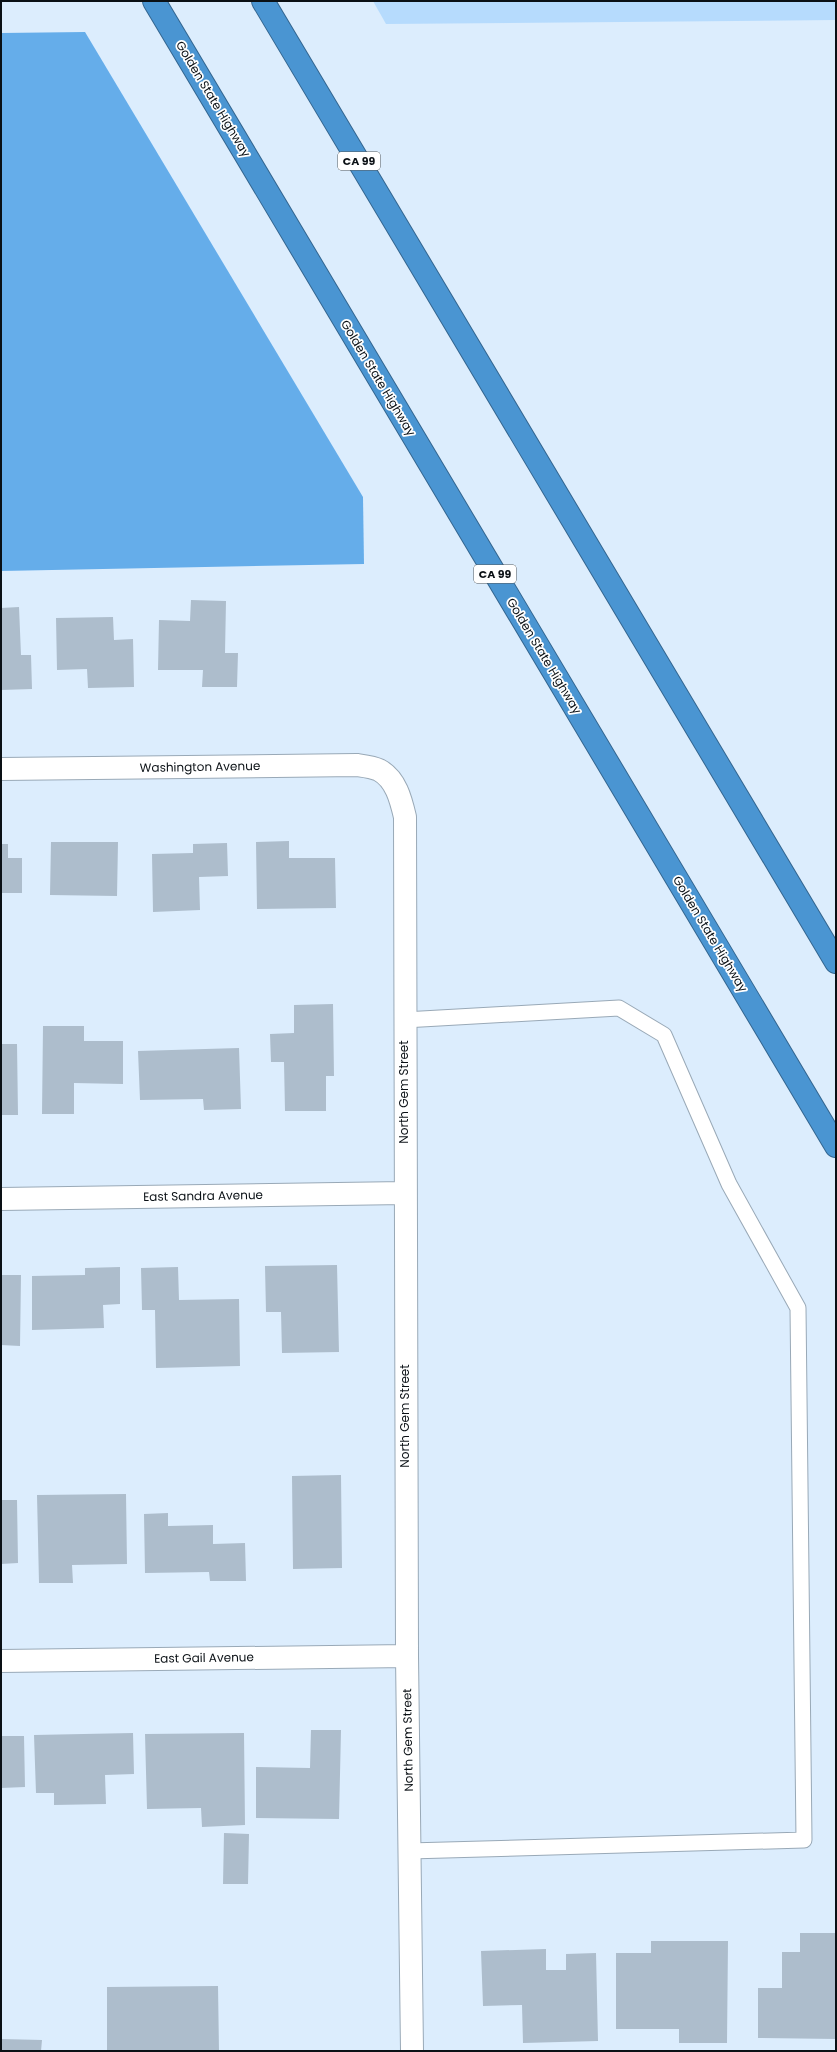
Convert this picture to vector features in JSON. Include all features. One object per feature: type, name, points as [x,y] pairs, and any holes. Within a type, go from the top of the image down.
[{"type":"highway","name":"Golden State Highway","points":[[154,1],[836,1146]]},
{"type":"highway","name":"CA 99","points":[[263,1],[836,962]]},
{"type":"street","name":"Washington Avenue","points":[[1,769],[357,765],[380,770],[393,783]]},
{"type":"street","name":"North Gem Street","points":[[393,783],[400,799],[404,817],[404,1193],[407,1656],[412,2051]]},
{"type":"street","name":"East Sandra Avenue","points":[[1,1198],[404,1193]]},
{"type":"street","name":"East Gail Avenue","points":[[1,1661],[407,1656]]},
{"type":"lane","points":[[404,1020],[619,1008],[664,1035],[729,1184],[798,1308],[804,1832],[804,1840],[409,1851]]},
{"type":"shaded area","points":[[373,1],[836,1],[836,20],[386,24]]},
{"type":"water","points":[[85,32],[363,497],[364,564],[1,571],[1,33]]},
{"type":"building","points":[[191,600],[226,601],[225,653],[238,653],[237,687],[202,687],[203,670],[158,670],[159,620],[190,621]]},
{"type":"building","points":[[19,607],[21,655],[31,655],[32,689],[1,690],[1,608]]},
{"type":"building","points":[[113,617],[114,640],[133,639],[134,687],[88,688],[87,669],[57,670],[56,618]]},
{"type":"building","points":[[289,841],[289,858],[335,858],[336,908],[257,909],[256,842]]},
{"type":"building","points":[[51,842],[118,842],[117,896],[50,895]]},
{"type":"building","points":[[227,843],[228,876],[199,877],[200,910],[153,912],[152,854],[193,853],[193,844]]},
{"type":"building","points":[[1,844],[8,844],[8,858],[22,858],[22,893],[1,893]]},
{"type":"building","points":[[333,1004],[334,1076],[326,1076],[326,1111],[285,1111],[284,1062],[271,1062],[270,1034],[294,1033],[294,1005]]},
{"type":"building","points":[[43,1026],[84,1026],[84,1041],[123,1041],[123,1084],[74,1083],[74,1114],[42,1114]]},
{"type":"building","points":[[1,1044],[17,1044],[18,1115],[1,1115]]},
{"type":"building","points":[[239,1048],[241,1109],[204,1110],[203,1099],[140,1100],[138,1051]]},
{"type":"building","points":[[337,1265],[339,1352],[282,1353],[281,1312],[266,1312],[265,1266]]},
{"type":"building","points":[[120,1267],[120,1304],[103,1305],[104,1328],[32,1330],[32,1276],[85,1275],[85,1268]]},
{"type":"building","points":[[178,1267],[179,1300],[239,1299],[240,1366],[156,1368],[155,1310],[142,1310],[141,1268]]},
{"type":"building","points":[[1,1275],[21,1275],[20,1346],[1,1345]]},
{"type":"building","points":[[341,1475],[342,1568],[293,1569],[292,1476]]},
{"type":"building","points":[[126,1494],[127,1564],[72,1565],[73,1583],[39,1583],[37,1495]]},
{"type":"building","points":[[1,1500],[17,1500],[18,1563],[1,1564]]},
{"type":"building","points":[[168,1513],[168,1526],[213,1525],[213,1544],[245,1543],[246,1581],[210,1581],[209,1572],[145,1573],[144,1514]]},
{"type":"building","points":[[311,1730],[341,1730],[339,1819],[256,1818],[256,1767],[310,1768]]},
{"type":"building","points":[[133,1733],[134,1774],[105,1775],[106,1804],[54,1805],[54,1793],[36,1793],[34,1735]]},
{"type":"building","points":[[244,1733],[245,1825],[202,1827],[201,1808],[147,1809],[145,1734]]},
{"type":"building","points":[[1,1736],[24,1736],[25,1787],[1,1788]]},
{"type":"building","points":[[224,1833],[249,1834],[248,1884],[223,1884]]},
{"type":"building","points":[[800,1933],[836,1933],[836,2039],[758,2038],[758,1988],[782,1988],[782,1952],[800,1952]]},
{"type":"building","points":[[651,1941],[728,1941],[727,2043],[679,2043],[679,2029],[616,2029],[616,1953],[651,1953]]},
{"type":"building","points":[[546,1949],[546,1970],[566,1970],[566,1954],[596,1953],[598,2041],[523,2043],[522,2005],[483,2006],[481,1951]]},
{"type":"building","points":[[218,1986],[219,2051],[107,2051],[107,1987]]},
{"type":"building","points":[[1,2039],[42,2040],[41,2051],[1,2051]]}]
